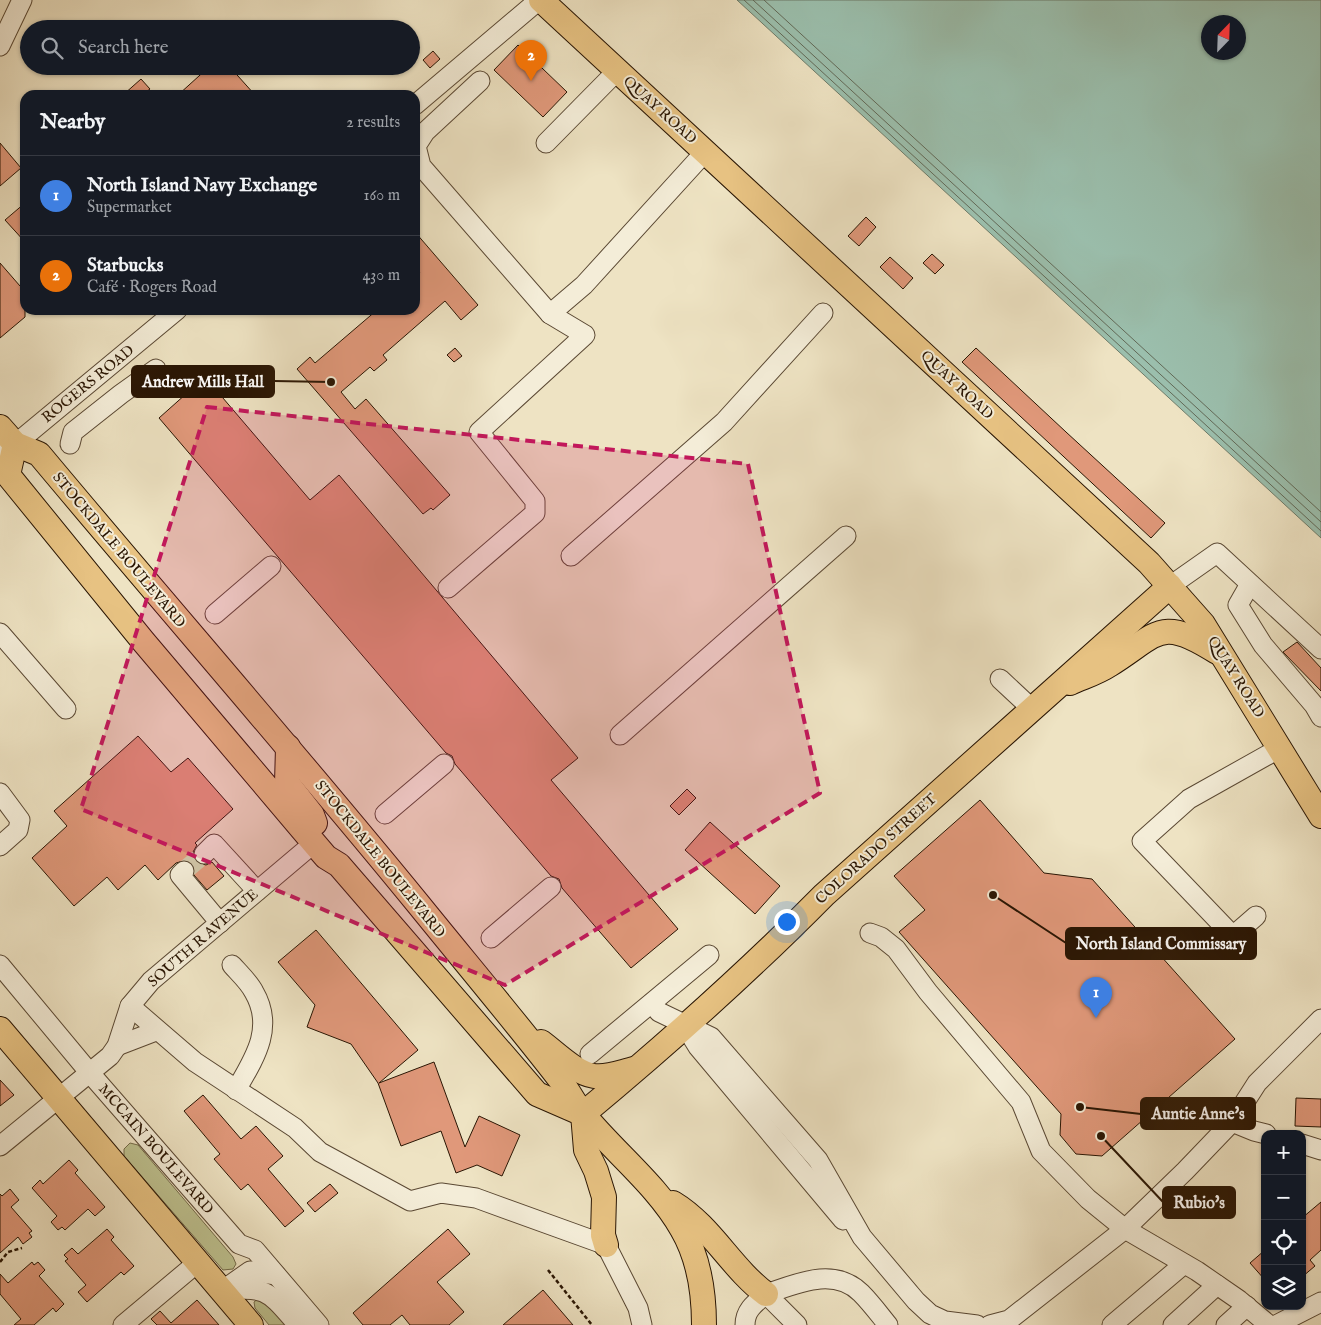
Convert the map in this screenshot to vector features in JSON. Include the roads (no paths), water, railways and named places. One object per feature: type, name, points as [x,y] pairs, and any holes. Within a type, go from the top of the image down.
[{"type":"main road","name":"QUAY ROAD","points":[[540,0],[1135,550],[1170,586],[1203,624],[1280,748],[1313,795],[1321,816]]},
{"type":"main road","name":"STOCKDALE BOULEVARD","points":[[5,443],[39,454],[172,615],[288,747],[561,1081],[582,1114],[655,1192],[680,1226],[694,1254],[703,1297],[704,1325]]},
{"type":"main road","points":[[5,443],[8,476],[326,857],[339,865],[537,1094],[582,1114],[586,1150],[604,1197],[603,1235],[606,1245]]},
{"type":"main road","name":"COLORADO STREET","points":[[582,1114],[685,1026],[782,937],[824,894],[1038,701],[1170,586]]},
{"type":"main road","points":[[1038,701],[1108,666],[1142,640],[1158,633],[1170,631],[1192,636],[1224,656]]},
{"type":"main road","points":[[288,747],[287,783],[312,815],[317,829],[314,843]]},
{"type":"main road","points":[[510,1018],[574,1067],[593,1076],[605,1076],[635,1069]]},
{"type":"main road","points":[[0,1029],[197,1263],[252,1325]]},
{"type":"main road","points":[[655,1192],[684,1209],[717,1242],[755,1286],[766,1294]]},
{"type":"street","points":[[0,46],[22,0]]},
{"type":"street","points":[[420,101],[540,0]]},
{"type":"street","points":[[546,143],[616,71]]},
{"type":"street","points":[[420,140],[425,132],[480,81]]},
{"type":"street","points":[[550,314],[584,285],[706,152]]},
{"type":"street","points":[[420,162],[421,166],[550,314],[585,335],[501,409],[479,432],[535,501],[535,513],[448,588]]},
{"type":"street","points":[[571,556],[724,422],[823,312]]},
{"type":"street","name":"ROGERS ROAD","points":[[5,443],[103,373],[167,315]]},
{"type":"street","points":[[70,444],[73,432],[156,369]]},
{"type":"street","points":[[103,373],[121,394]]},
{"type":"street","points":[[620,735],[846,536]]},
{"type":"street","points":[[1170,586],[1217,553],[1321,650]]},
{"type":"street","points":[[215,614],[271,566]]},
{"type":"street","points":[[1250,584],[1238,605],[1263,644],[1314,705],[1321,717]]},
{"type":"street","points":[[0,633],[66,708]]},
{"type":"street","points":[[1000,679],[1038,701]]},
{"type":"street","points":[[1256,916],[1233,936],[1142,840],[1189,799],[1280,748]]},
{"type":"street","points":[[385,814],[444,764]]},
{"type":"street","points":[[0,793],[14,808],[20,820],[18,830],[0,846]]},
{"type":"street","name":"SOUTH R AVENUE","points":[[0,1146],[58,1097],[106,1060],[118,1046],[130,1006],[151,981],[314,843]]},
{"type":"street","points":[[204,854],[214,844],[257,891]]},
{"type":"street","points":[[184,871],[180,875],[220,923]]},
{"type":"street","points":[[491,938],[551,887]]},
{"type":"street","points":[[870,933],[881,936],[896,949],[928,992],[1021,1102],[1041,1151],[1088,1199],[1125,1229],[1217,1285],[1247,1306],[1268,1325]]},
{"type":"street","points":[[590,1054],[709,955]]},
{"type":"street","name":"MCCAIN BOULEVARD","points":[[0,965],[89,1072],[239,1244],[254,1250],[319,1325]]},
{"type":"street","points":[[232,965],[255,993],[263,1021],[258,1052],[236,1090]]},
{"type":"street","points":[[652,1003],[659,1012],[711,1037],[807,1134],[831,1164],[862,1237]]},
{"type":"street","points":[[130,1006],[156,1031],[195,1062],[295,1128],[320,1152],[410,1201],[441,1193],[476,1198],[606,1245],[638,1308],[642,1325]]},
{"type":"street","points":[[990,1325],[1009,1320],[1125,1229],[1232,1122],[1257,1083],[1321,1019]]},
{"type":"street","points":[[685,1026],[698,1047],[802,1170],[811,1184],[852,1231],[862,1237],[930,1314],[945,1321],[977,1325]]},
{"type":"street","points":[[118,1046],[156,1031]]},
{"type":"street","points":[[1232,1122],[1261,1133]]},
{"type":"street","points":[[1306,1145],[1321,1150]]},
{"type":"street","points":[[802,1170],[831,1164]]},
{"type":"street","points":[[123,1325],[197,1263]]},
{"type":"street","points":[[1112,1325],[1184,1264]]},
{"type":"street","points":[[222,1291],[240,1275],[250,1271],[276,1275]]},
{"type":"street","points":[[745,1325],[745,1317],[751,1306],[766,1294],[816,1278],[838,1281],[859,1291],[888,1325]]},
{"type":"street","points":[[1173,1325],[1217,1285]]},
{"type":"street","points":[[222,1291],[249,1287],[266,1292],[273,1296],[298,1325]]},
{"type":"street","points":[[766,1294],[797,1325]]},
{"type":"street","points":[[1276,1325],[1321,1302]]},
{"type":"street","points":[[1226,1325],[1247,1306]]},
{"type":"water","points":[[737,0],[1321,0],[1321,538]]},
{"type":"tunnel","points":[[184,871],[204,854]]},
{"type":"place","name":"Starbucks","points":[[531,81]]},
{"type":"place","name":"Andrew Mills Hall","points":[[331,382]]},
{"type":"place","name":"North Island Commissary","points":[[993,895]]},
{"type":"place","name":"North Island Navy Exchange","points":[[1096,1018]]},
{"type":"place","name":"Auntie Anne's","points":[[1080,1107]]},
{"type":"place","name":"Rubio's","points":[[1101,1136]]}]
